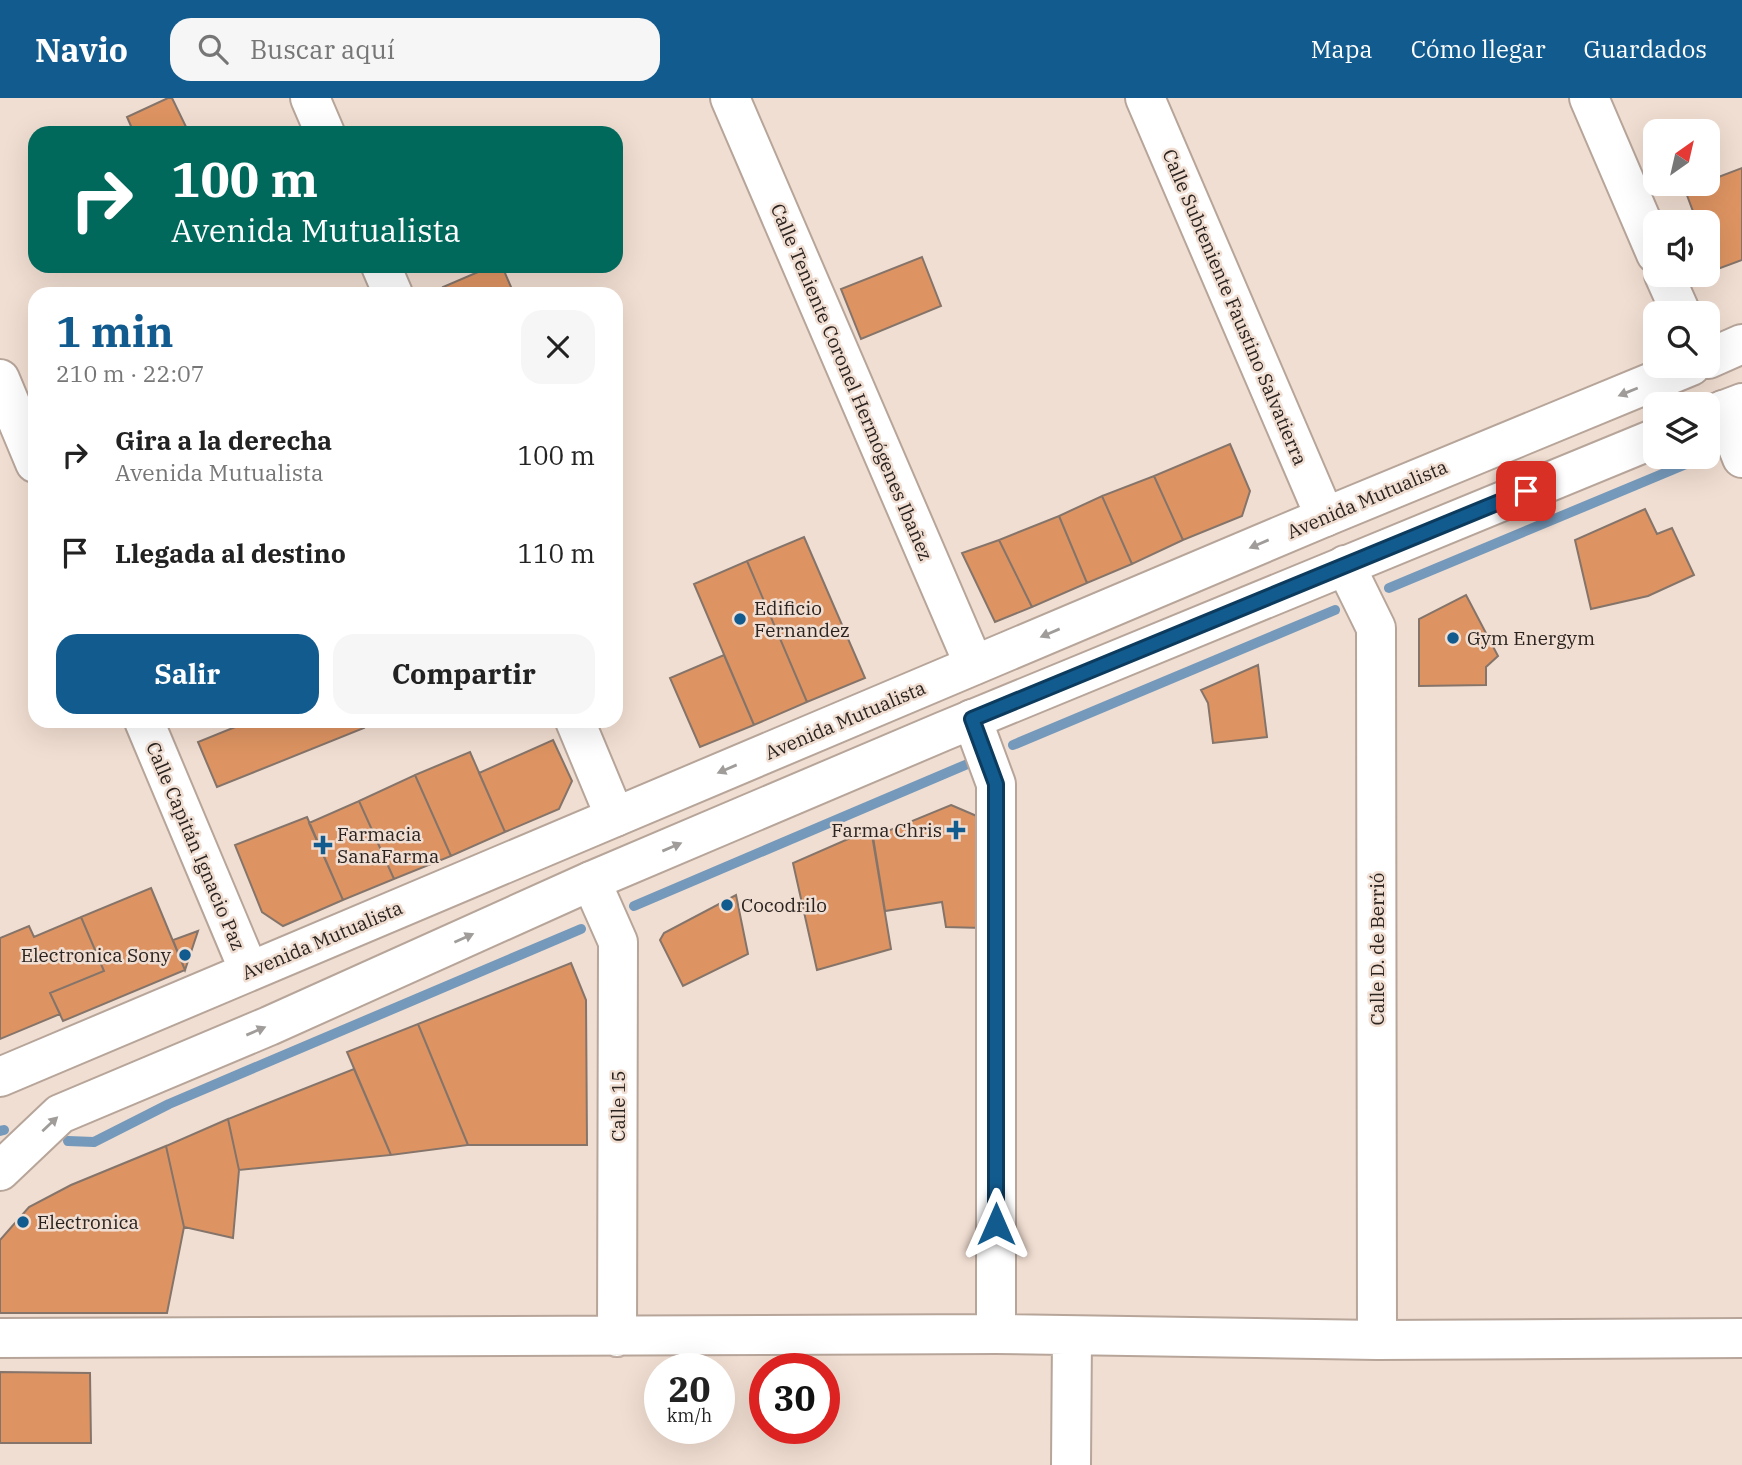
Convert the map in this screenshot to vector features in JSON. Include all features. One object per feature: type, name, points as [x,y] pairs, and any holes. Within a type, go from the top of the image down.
[{"type":"street","points":[[310,98],[322,126]]},
{"type":"street","name":"Calle Teniente Coronel Hermógenes Ibañez","points":[[730,98],[974,665]]},
{"type":"street","name":"Calle Subteniente Faustino Salvatierra","points":[[1145,98],[1325,517]]},
{"type":"street","points":[[1589,98],[1643,224]]},
{"type":"street","points":[[1720,354],[1742,344]]},
{"type":"street","name":"Avenida Mutualista","points":[[0,1077],[1325,517],[1662,378]]},
{"type":"street","points":[[0,379],[28,446]]},
{"type":"street","points":[[1724,410],[1742,458]]},
{"type":"street","points":[[0,1171],[60,1114],[269,1026],[591,881],[972,719],[1643,443]]},
{"type":"street","name":"Calle D. de Berrió","points":[[1345,565],[1376,628],[1377,1340]]},
{"type":"street","points":[[972,719],[996,784],[996,1334]]},
{"type":"street","name":"Calle Capitán Ignacio Paz","points":[[147,728],[249,971]]},
{"type":"street","points":[[578,728],[615,817]]},
{"type":"street","name":"Calle 15","points":[[591,881],[618,942],[617,1337]]},
{"type":"street","points":[[0,1338],[996,1334],[1377,1340],[1742,1338]]},
{"type":"street","points":[[1071,1465],[1072,1336]]},
{"type":"building","points":[[172,98],[186,126],[131,126],[127,117]]},
{"type":"building","points":[[1742,168],[1742,260],[1720,268],[1720,210],[1692,210],[1687,196],[1720,196],[1720,176]]},
{"type":"building","points":[[922,257],[941,306],[861,339],[841,289]]},
{"type":"building","points":[[476,273],[505,273],[511,287],[443,287]]},
{"type":"building","points":[[1230,444],[1250,491],[1242,516],[1183,540],[1154,476]]},
{"type":"building","points":[[1154,476],[1183,540],[1132,564],[1102,496]]},
{"type":"building","points":[[1102,496],[1132,564],[1087,583],[1059,516]]},
{"type":"building","points":[[1645,509],[1657,534],[1672,528],[1694,575],[1648,596],[1591,609],[1575,540]]},
{"type":"building","points":[[1059,516],[1087,583],[1032,607],[999,540]]},
{"type":"building","points":[[804,537],[865,678],[807,702],[747,561]]},
{"type":"building","points":[[999,540],[1032,607],[995,622],[962,553]]},
{"type":"building","name":"Edificio Fernandez","points":[[747,561],[807,702],[754,725],[694,584]]},
{"type":"building","name":"Gym Energym","points":[[1466,595],[1498,656],[1486,667],[1486,685],[1419,686],[1419,619]]},
{"type":"building","points":[[724,655],[754,725],[700,747],[670,678]]},
{"type":"building","points":[[1258,665],[1267,737],[1213,743],[1208,703],[1201,690]]},
{"type":"building","points":[[233,728],[364,728],[217,787],[198,742]]},
{"type":"building","points":[[553,740],[572,781],[559,809],[505,832],[479,773]]},
{"type":"building","points":[[470,752],[505,832],[451,856],[415,775]]},
{"type":"building","points":[[415,775],[451,856],[394,879],[359,801]]},
{"type":"building","points":[[359,801],[394,879],[343,900],[309,823]]},
{"type":"building","points":[[951,805],[979,817],[982,928],[946,927],[942,902],[885,911],[873,837]]},
{"type":"building","points":[[307,817],[343,900],[283,926],[262,912],[235,845]]},
{"type":"building","points":[[871,829],[891,949],[817,970],[793,863]]},
{"type":"building","points":[[151,888],[185,970],[63,1021],[50,993],[104,971],[81,917]]},
{"type":"building","points":[[736,895],[748,954],[683,986],[660,940],[664,933]]},
{"type":"building","points":[[81,917],[104,971],[50,993],[60,1014],[0,1039],[0,938],[29,926],[34,937]]},
{"type":"building","name":"Electronica Sony","points":[[198,931],[185,970],[173,940]]},
{"type":"building","points":[[571,963],[586,1000],[587,1145],[468,1145],[418,1024]]},
{"type":"building","points":[[418,1024],[468,1145],[391,1155],[347,1052]]},
{"type":"building","points":[[354,1069],[391,1155],[239,1170],[228,1119]]},
{"type":"building","points":[[228,1119],[239,1170],[233,1238],[184,1227],[166,1146]]},
{"type":"building","points":[[166,1146],[184,1227],[167,1313],[0,1313],[0,1240],[29,1207],[71,1185]]},
{"type":"building","points":[[0,1372],[90,1373],[91,1443],[0,1443]]},
{"type":"waterway","points":[[1389,588],[1674,469]]},
{"type":"waterway","points":[[1013,745],[1335,610]]},
{"type":"waterway","points":[[634,906],[970,763]]},
{"type":"waterway","points":[[68,1141],[94,1142],[169,1104],[581,929]]},
{"type":"waterway","points":[[0,1131],[4,1130]]},
{"type":"place","name":"Edificio Fernandez","points":[[740,619]]},
{"type":"place","name":"Gym Energym","points":[[1453,638]]},
{"type":"place","name":"Farma Chris","points":[[956,830]]},
{"type":"place","name":"Farmacia SanaFarma","points":[[323,845]]},
{"type":"place","name":"Cocodrilo","points":[[727,905]]},
{"type":"place","name":"Electronica Sony","points":[[185,955]]},
{"type":"place","name":"Electronica","points":[[23,1222]]},
{"type":"route","points":[[996,1224],[996,784],[972,719],[1526,491]]}]
